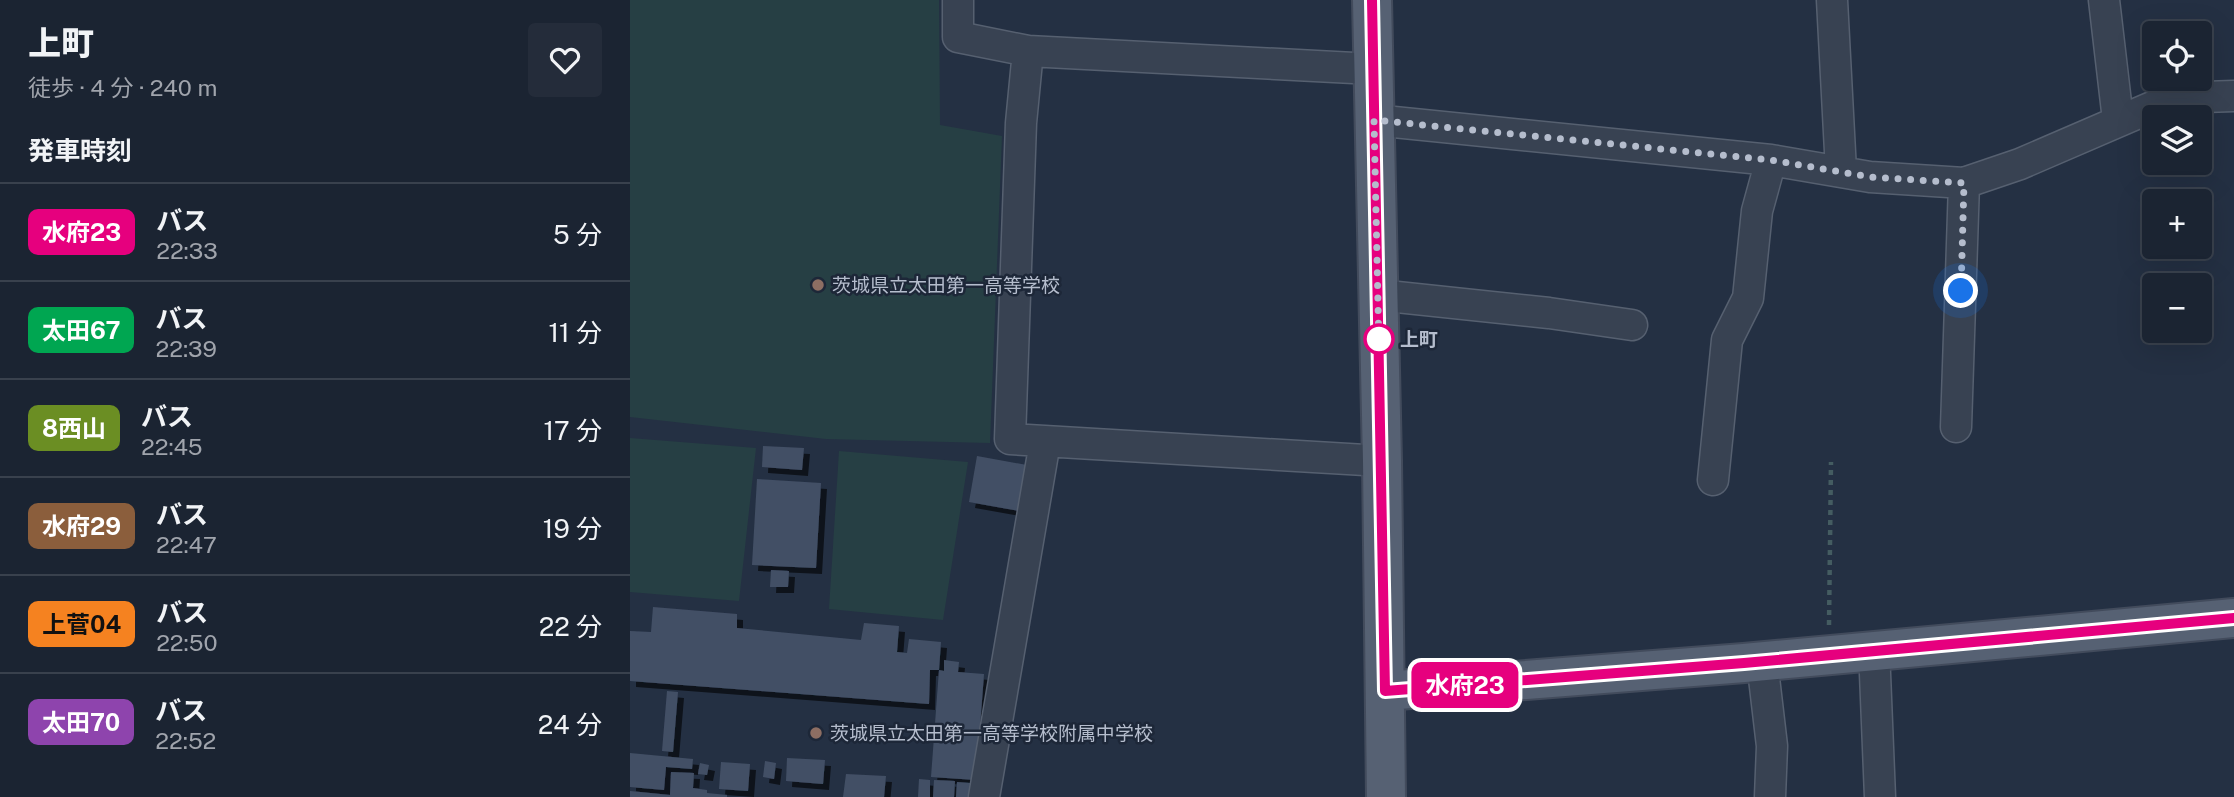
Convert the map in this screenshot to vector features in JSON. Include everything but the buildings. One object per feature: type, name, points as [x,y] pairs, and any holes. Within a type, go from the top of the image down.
[{"type":"main road","points":[[1372,0],[1386,797]]},
{"type":"main road","points":[[1385,691],[1762,661],[2234,618]]},
{"type":"street","points":[[958,0],[958,37],[1028,51],[1373,69]]},
{"type":"street","points":[[1832,0],[1841,171]]},
{"type":"street","points":[[2104,0],[2118,120]]},
{"type":"street","points":[[1028,51],[1021,123],[1010,439],[1382,461]]},
{"type":"street","points":[[1374,120],[1771,160],[1870,177],[1964,183],[2020,164],[2173,98],[2234,96]]},
{"type":"street","points":[[1713,480],[1727,340],[1748,298],[1757,211],[1771,160]]},
{"type":"street","points":[[1956,427],[1964,183]]},
{"type":"street","points":[[1378,295],[1549,313],[1632,325]]},
{"type":"street","points":[[984,797],[1045,442]]},
{"type":"street","points":[[1874,649],[1880,797]]},
{"type":"street","points":[[1762,661],[1772,746],[1770,797]]},
{"type":"path","points":[[1828,629],[1831,462]]},
{"type":"green space","points":[[630,0],[939,0],[940,125],[1002,136],[990,443],[826,439],[630,417]]},
{"type":"green space","points":[[630,438],[756,448],[739,601],[630,592]]},
{"type":"green space","points":[[839,451],[968,462],[943,620],[829,609]]},
{"type":"bus line","name":"水府23","points":[[1372,0],[1385,691],[1744,663],[2234,618]]},
{"type":"place","name":"茨城県立太田第一高等学校","points":[[818,285]]},
{"type":"place","name":"上町","points":[[1379,339]]},
{"type":"place","name":"茨城県立太田第一高等学校附属中学校","points":[[816,733]]},
{"type":"route","points":[[1379,339],[1379,350],[1374,120],[1771,160],[1870,177],[1964,183],[1961,291]]}]
